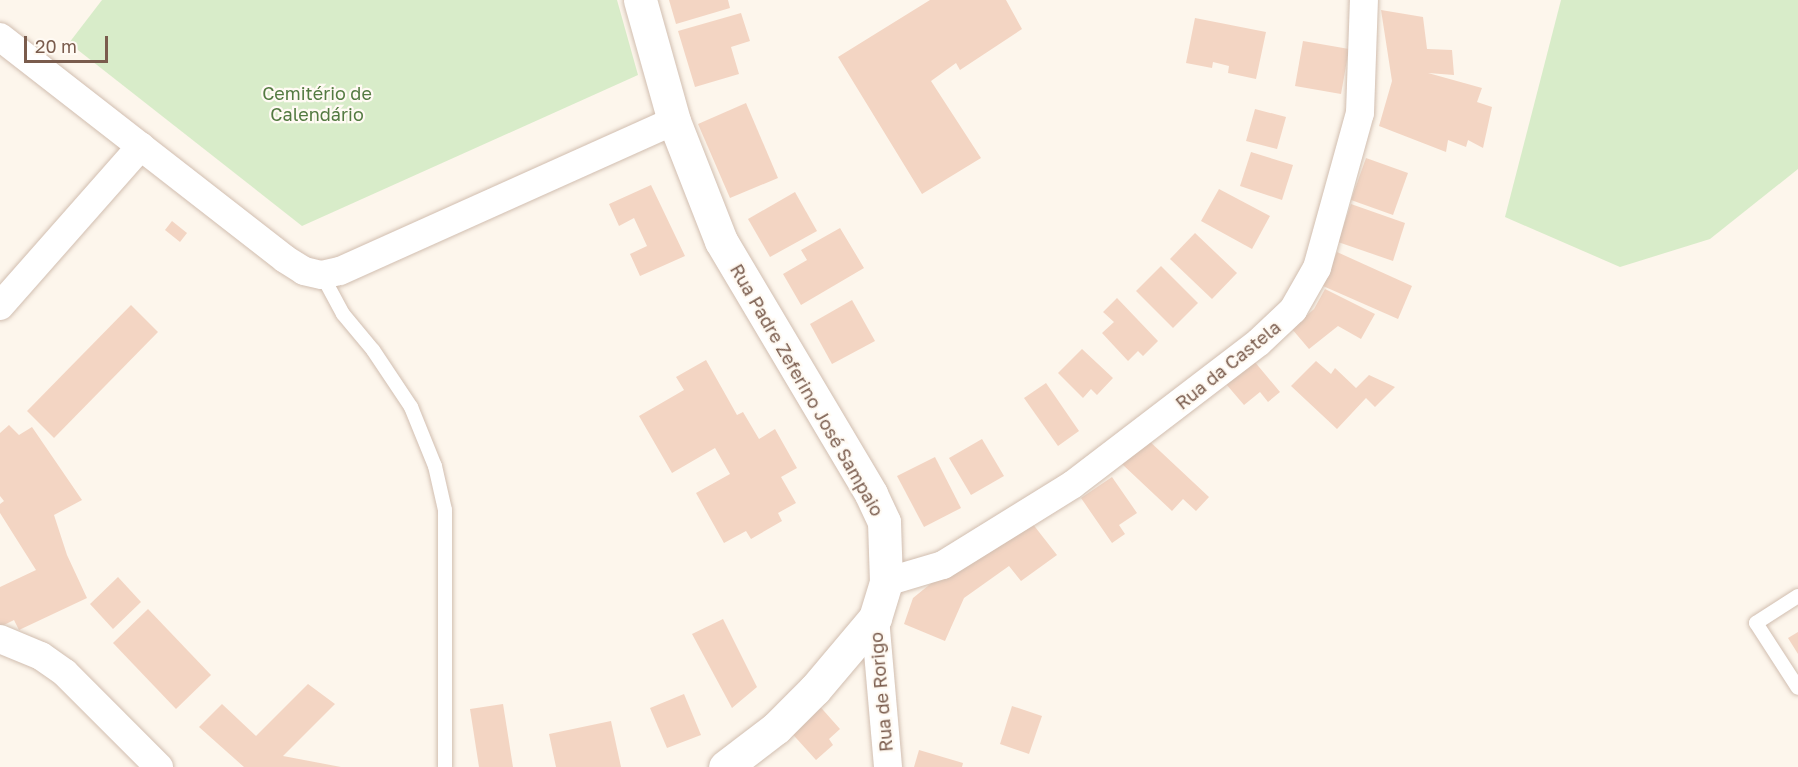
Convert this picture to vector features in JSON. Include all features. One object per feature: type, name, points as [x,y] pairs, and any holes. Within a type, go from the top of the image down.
[{"type":"street","name":"Rua Padre Zeferino José Sampaio","points":[[640,0],[674,121],[704,200],[731,259],[884,522],[886,582],[875,618],[815,689],[776,728],[725,767]]},
{"type":"street","name":"Rua da Castela","points":[[886,582],[943,565],[1071,485],[1259,342],[1293,310],[1317,268],[1360,113],[1364,0]]},
{"type":"street","points":[[0,37],[285,259],[304,271],[322,275],[340,271],[674,121]]},
{"type":"street","points":[[0,306],[141,146]]},
{"type":"street","name":"Rua de Rorigo","points":[[875,618],[888,767]]},
{"type":"street","points":[[0,639],[41,656],[65,673],[159,767]]},
{"type":"lane","points":[[322,275],[343,314],[373,350],[411,407],[435,466],[445,510],[444,767]]},
{"type":"lane","points":[[1798,596],[1756,623],[1798,688]]},
{"type":"green space","name":"Cemitério de Calendário","points":[[102,0],[617,0],[638,75],[302,226],[69,43]]},
{"type":"green space","points":[[1561,0],[1798,0],[1798,169],[1710,239],[1620,267],[1505,217]]},
{"type":"building","points":[[669,0],[728,0],[730,8],[676,24]]},
{"type":"building","points":[[930,0],[1006,0],[1022,29],[960,70],[956,63],[931,81],[981,158],[922,194],[838,57]]},
{"type":"building","points":[[1381,10],[1423,17],[1427,49],[1452,50],[1454,75],[1428,73],[1482,88],[1477,102],[1492,107],[1483,148],[1468,140],[1466,147],[1448,140],[1446,152],[1379,126],[1392,81]]},
{"type":"building","points":[[741,13],[750,41],[731,47],[739,74],[695,87],[678,31]]},
{"type":"building","points":[[1195,18],[1266,32],[1256,79],[1228,73],[1229,66],[1213,62],[1212,68],[1186,63]]},
{"type":"building","points":[[1303,41],[1349,49],[1341,94],[1295,86]]},
{"type":"building","points":[[746,103],[778,178],[730,198],[698,124]]},
{"type":"building","points":[[1255,109],[1286,117],[1277,149],[1246,141]]},
{"type":"building","points":[[1251,152],[1293,165],[1282,200],[1240,186]]},
{"type":"building","points":[[1366,158],[1408,173],[1393,215],[1351,200]]},
{"type":"building","points":[[651,185],[685,256],[640,276],[630,254],[647,246],[634,218],[619,226],[609,204]]},
{"type":"building","points":[[1219,189],[1270,216],[1252,249],[1201,221]]},
{"type":"building","points":[[795,192],[817,231],[770,257],[748,219]]},
{"type":"building","points":[[1351,204],[1405,223],[1393,261],[1338,242]]},
{"type":"building","points":[[172,221],[187,233],[180,242],[165,230]]},
{"type":"building","points":[[840,228],[864,268],[801,305],[783,274],[807,260],[801,250]]},
{"type":"building","points":[[1195,233],[1237,273],[1212,299],[1170,259]]},
{"type":"building","points":[[1337,252],[1412,286],[1398,319],[1323,286]]},
{"type":"building","points":[[1161,266],[1198,303],[1173,328],[1136,291]]},
{"type":"building","points":[[1325,289],[1375,314],[1361,339],[1338,326],[1309,349],[1292,329],[1314,309]]},
{"type":"building","points":[[1117,298],[1158,341],[1143,356],[1138,351],[1128,361],[1102,333],[1114,322],[1103,312]]},
{"type":"building","points":[[852,300],[875,341],[832,364],[810,324]]},
{"type":"building","points":[[131,305],[158,332],[54,438],[27,411]]},
{"type":"building","points":[[1082,349],[1113,378],[1097,395],[1091,389],[1083,398],[1058,373]]},
{"type":"building","points":[[706,360],[737,415],[743,412],[759,439],[775,429],[797,468],[781,477],[796,503],[778,513],[782,521],[751,539],[746,531],[724,543],[696,493],[730,474],[715,448],[672,473],[639,416],[684,390],[676,377]]},
{"type":"building","points":[[1254,361],[1280,392],[1268,402],[1260,392],[1244,405],[1226,384]]},
{"type":"building","points":[[1316,361],[1331,374],[1335,368],[1356,388],[1369,375],[1395,387],[1375,407],[1366,398],[1337,429],[1291,386]]},
{"type":"building","points":[[1046,383],[1079,431],[1058,446],[1024,398]]},
{"type":"building","points":[[9,425],[19,435],[32,427],[82,500],[54,515],[67,555],[87,598],[19,630],[14,620],[0,627],[0,587],[36,570],[0,513],[0,504],[4,501],[0,496],[0,433]]},
{"type":"building","points":[[1146,438],[1209,497],[1196,511],[1183,499],[1172,511],[1122,464]]},
{"type":"building","points":[[982,439],[1004,476],[971,495],[949,458]]},
{"type":"building","points":[[935,457],[961,508],[924,527],[897,476]]},
{"type":"building","points":[[1112,477],[1137,513],[1119,525],[1125,534],[1112,543],[1081,498]]},
{"type":"building","points":[[1032,523],[1057,555],[1021,581],[1009,566],[964,598],[945,641],[904,624],[913,598],[934,581]]},
{"type":"building","points":[[118,577],[141,602],[113,629],[90,604]]},
{"type":"building","points":[[148,609],[211,675],[176,709],[113,643]]},
{"type":"building","points":[[723,619],[757,687],[732,708],[692,634]]},
{"type":"building","points":[[1798,632],[1798,654],[1788,638]]},
{"type":"building","points":[[308,684],[335,704],[283,756],[341,767],[244,767],[199,727],[222,704],[256,736]]},
{"type":"building","points":[[684,694],[701,735],[667,748],[650,708]]},
{"type":"building","points":[[816,702],[840,729],[829,739],[833,745],[816,760],[787,728]]},
{"type":"building","points":[[503,704],[513,767],[479,767],[470,709]]},
{"type":"building","points":[[1012,706],[1042,716],[1029,754],[1000,744]]},
{"type":"building","points":[[611,721],[621,767],[556,767],[549,734]]},
{"type":"building","points":[[919,750],[963,763],[962,767],[914,767]]}]
